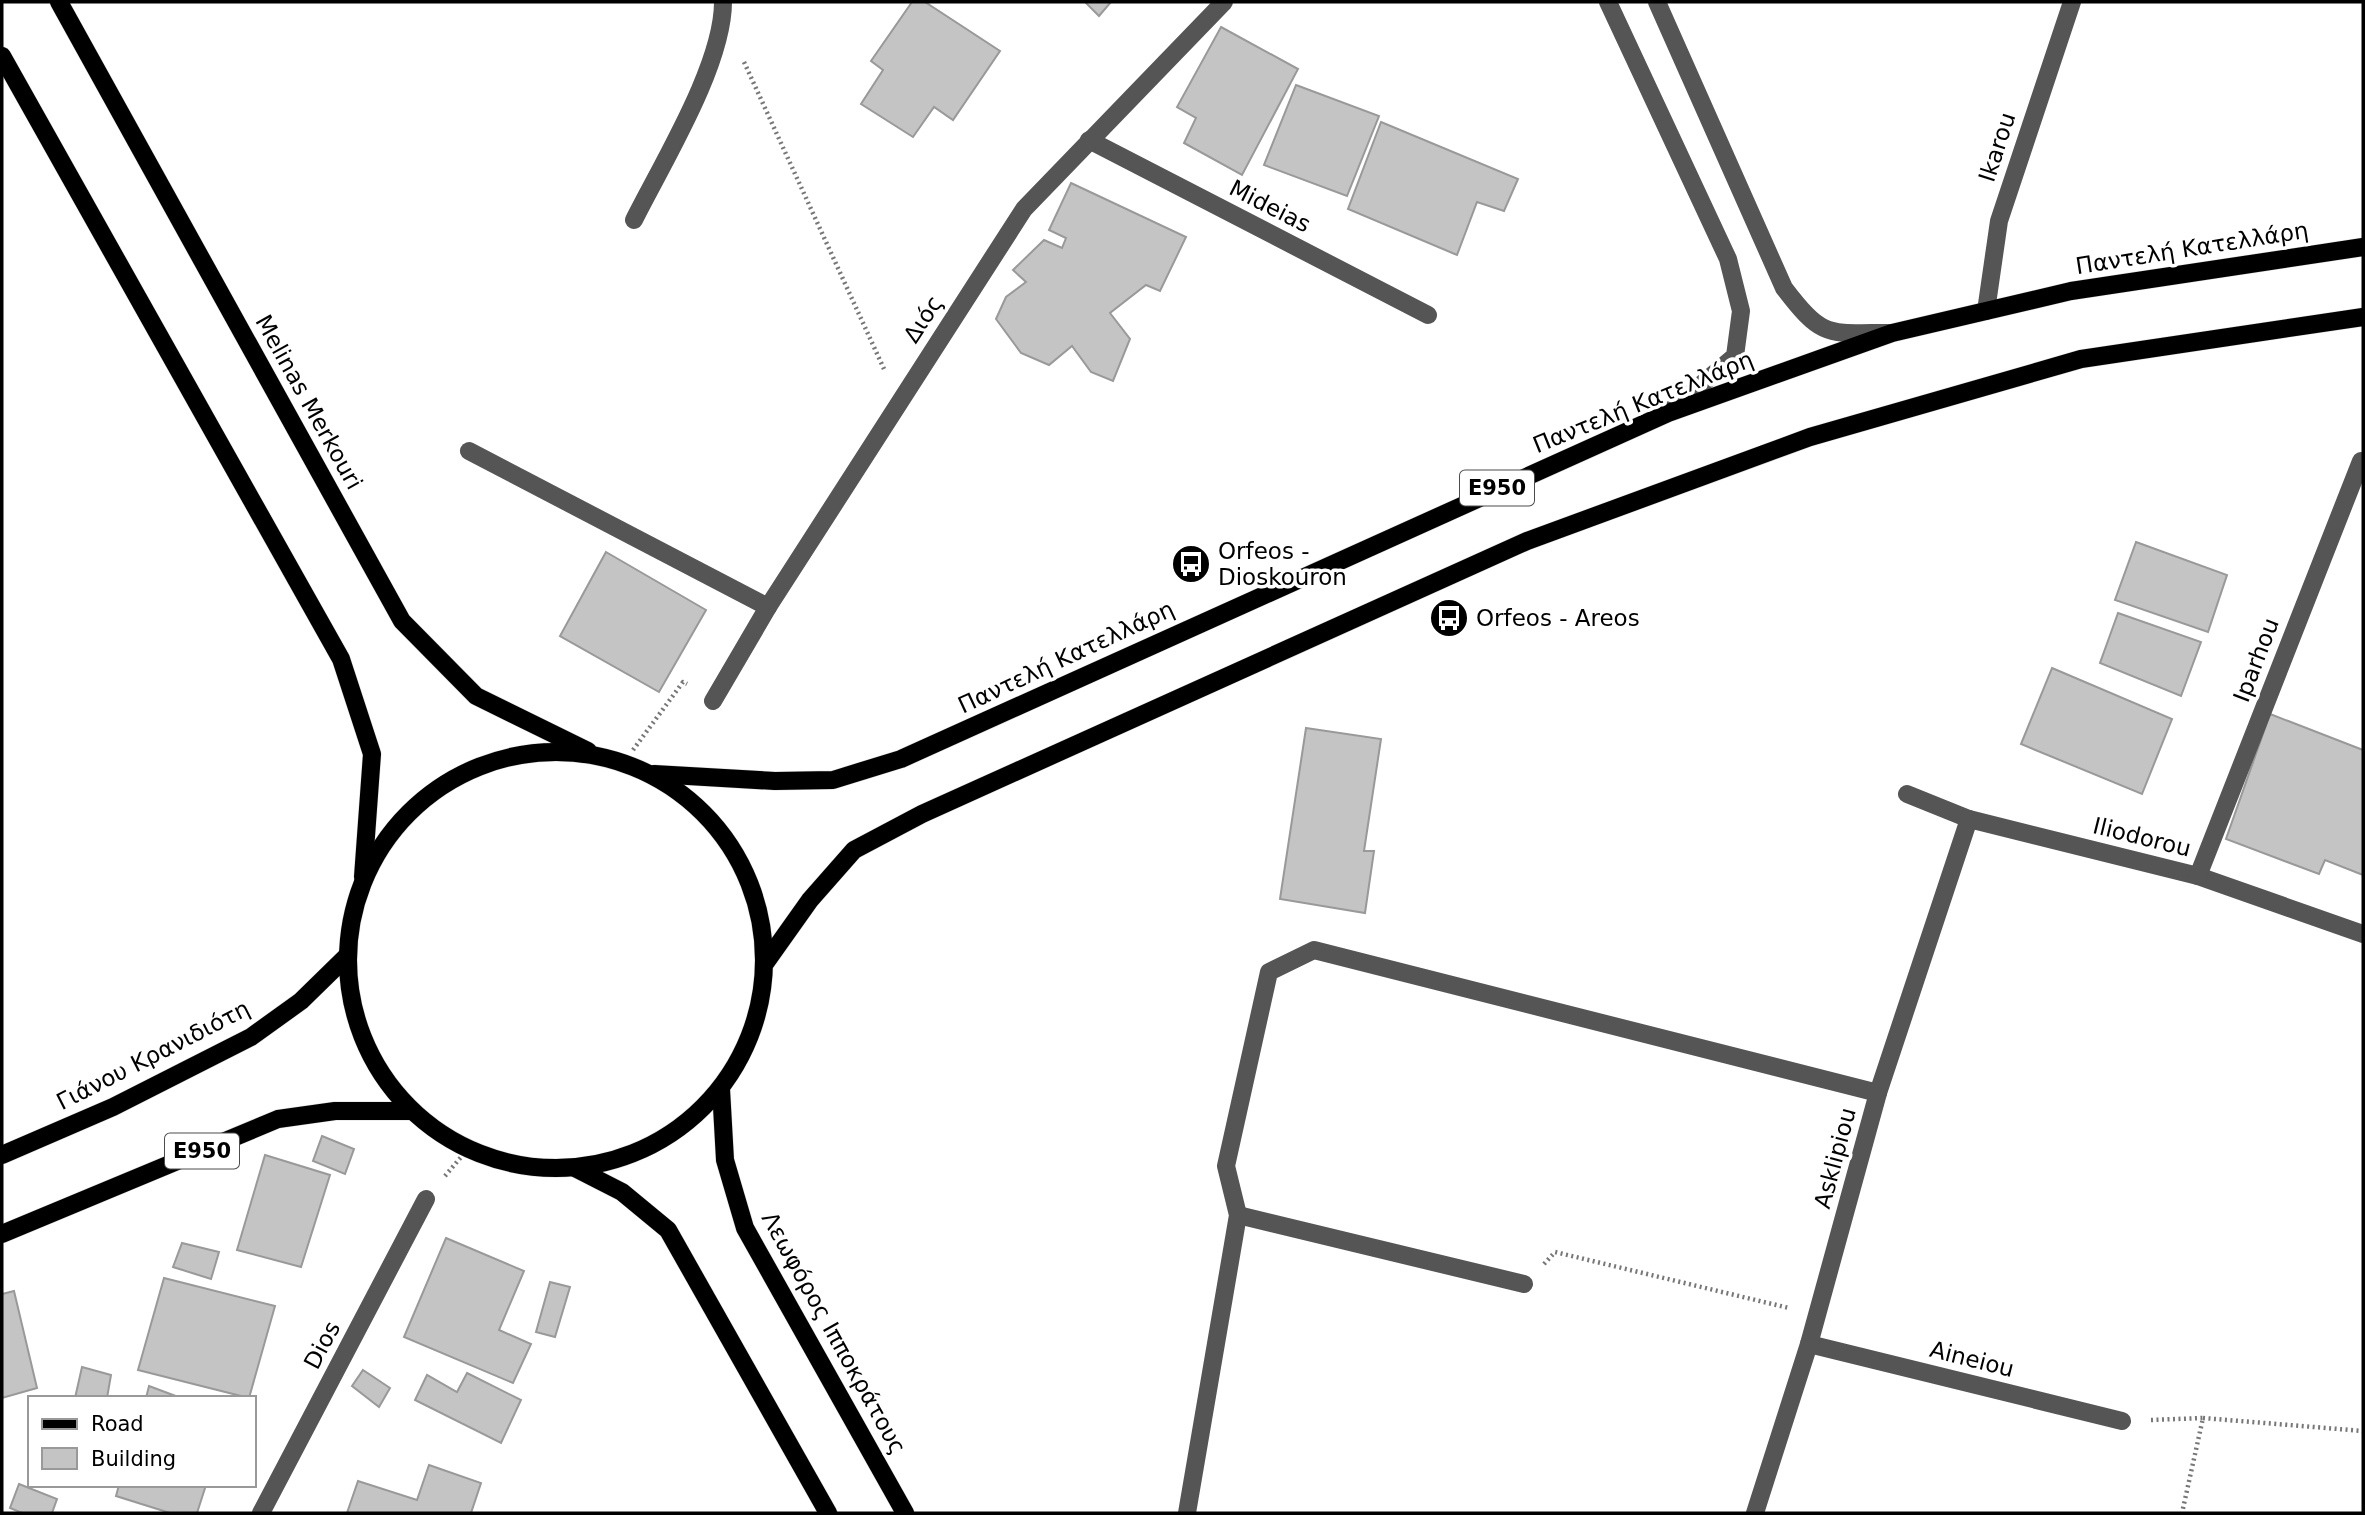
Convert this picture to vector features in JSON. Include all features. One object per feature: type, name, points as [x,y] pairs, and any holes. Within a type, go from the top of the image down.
[{"type":"main road","name":"Melinas Merkouri","points":[[59,2],[402,621],[476,696],[593,753]]},
{"type":"main road","points":[[2,56],[341,659],[372,754],[362,881],[352,917],[347,956],[354,1013],[376,1066],[411,1111],[467,1150],[531,1168],[603,1165],[669,1137],[722,1089],[754,1030],[766,962],[758,905],[736,853],[700,808],[654,774],[625,762],[593,753],[522,753],[455,776],[400,820],[362,881]]},
{"type":"main road","name":"Παντελή Κατελλάρη","points":[[654,774],[775,781],[834,780],[901,758],[1668,413],[1892,333],[2071,291],[2363,247]]},
{"type":"main road","name":"E950","points":[[766,962],[810,900],[855,850],[922,814],[1527,541],[1811,437],[2081,359],[2363,317]]},
{"type":"main road","name":"Γιάνου Κρανιδιότη","points":[[2,1155],[113,1107],[251,1037],[301,1001],[347,956]]},
{"type":"main road","name":"Λεωφόρος Ιπποκράτους","points":[[722,1089],[725,1160],[745,1228],[905,1513]]},
{"type":"main road","name":"E950","points":[[2,1234],[278,1119],[335,1111],[411,1111]]},
{"type":"main road","points":[[573,1166],[622,1192],[668,1230],[828,1513]]},
{"type":"street","name":"Διός","points":[[713,701],[768,607],[1024,209],[1224,2]]},
{"type":"street","points":[[1608,2],[1728,259],[1741,312],[1735,356],[1668,413]]},
{"type":"street","points":[[1657,2],[1784,288],[1805,315],[1830,333],[1892,333]]},
{"type":"street","name":"Ikarou","points":[[1986,311],[1999,221],[2072,2]]},
{"type":"street","points":[[634,220],[712,63],[723,9]]},
{"type":"street","name":"Mideias","points":[[1089,140],[1428,315]]},
{"type":"street","points":[[469,451],[768,607]]},
{"type":"street","name":"Iparhou","points":[[2198,876],[2361,461]]},
{"type":"street","name":"Iliodorou","points":[[1907,794],[1969,818],[2198,876],[2363,934]]},
{"type":"street","name":"Asklipiou","points":[[1755,1513],[1810,1344],[1878,1093],[1969,818]]},
{"type":"street","points":[[1186,1513],[1238,1215],[1226,1166],[1269,972],[1314,950],[1878,1093]]},
{"type":"street","name":"Dios","points":[[261,1513],[426,1199]]},
{"type":"street","points":[[1238,1215],[1524,1284]]},
{"type":"street","name":"Aineiou","points":[[1810,1344],[2122,1421]]},
{"type":"path","points":[[723,9],[899,402]]},
{"type":"path","points":[[625,762],[684,682],[713,701]]},
{"type":"path","points":[[1524,1284],[1555,1252],[1817,1315]]},
{"type":"path","points":[[2182,1513],[2203,1418]]},
{"type":"path","points":[[2122,1421],[2203,1418],[2363,1431]]},
{"type":"building","points":[[912,2],[925,2],[1000,51],[953,120],[934,107],[913,137],[861,104],[883,70],[871,61]]},
{"type":"building","points":[[1085,2],[1111,2],[1099,16]]},
{"type":"building","points":[[1221,27],[1298,69],[1242,175],[1184,143],[1196,118],[1177,107]]},
{"type":"building","points":[[1296,85],[1379,116],[1347,196],[1264,165]]},
{"type":"building","points":[[1381,122],[1518,179],[1504,211],[1477,202],[1457,255],[1348,209]]},
{"type":"building","points":[[1071,183],[1186,237],[1160,291],[1146,285],[1110,313],[1130,339],[1113,381],[1091,372],[1072,346],[1049,365],[1021,353],[996,319],[1006,297],[1026,282],[1013,270],[1044,240],[1062,248],[1066,238],[1049,230]]},
{"type":"building","points":[[2136,542],[2227,575],[2208,632],[2115,600]]},
{"type":"building","points":[[606,552],[706,610],[659,692],[560,636]]},
{"type":"building","points":[[2118,613],[2201,642],[2181,696],[2100,663]]},
{"type":"building","points":[[2052,668],[2172,719],[2142,794],[2021,744]]},
{"type":"building","points":[[2270,714],[2363,750],[2363,875],[2325,860],[2319,874],[2226,839]]},
{"type":"building","points":[[1306,728],[1381,739],[1364,851],[1374,851],[1365,913],[1280,899]]},
{"type":"building","points":[[322,1136],[354,1149],[345,1174],[313,1161]]},
{"type":"building","points":[[265,1155],[330,1175],[301,1267],[237,1250]]},
{"type":"building","points":[[446,1238],[524,1271],[499,1330],[531,1344],[513,1383],[404,1337]]},
{"type":"building","points":[[182,1243],[219,1252],[211,1279],[173,1267]]},
{"type":"building","points":[[164,1278],[275,1306],[250,1396],[138,1370]]},
{"type":"building","points":[[550,1282],[570,1287],[555,1337],[536,1332]]},
{"type":"building","points":[[14,1291],[37,1388],[2,1398],[2,1294]]},
{"type":"building","points":[[82,1367],[111,1375],[107,1396],[75,1396]]},
{"type":"building","points":[[363,1370],[390,1388],[379,1407],[352,1386]]},
{"type":"building","points":[[467,1373],[521,1400],[501,1443],[415,1400],[427,1375],[457,1392]]},
{"type":"building","points":[[149,1386],[176,1396],[146,1396]]},
{"type":"building","points":[[429,1465],[481,1483],[471,1513],[347,1513],[358,1481],[417,1500]]},
{"type":"building","points":[[19,1484],[57,1499],[52,1513],[22,1513],[10,1508]]},
{"type":"building","points":[[118,1487],[205,1487],[197,1513],[170,1513],[116,1496]]},
{"type":"place","name":"Orfeos - Dioskouron","points":[[1191,564]]},
{"type":"place","name":"Orfeos - Areos","points":[[1449,618]]}]
